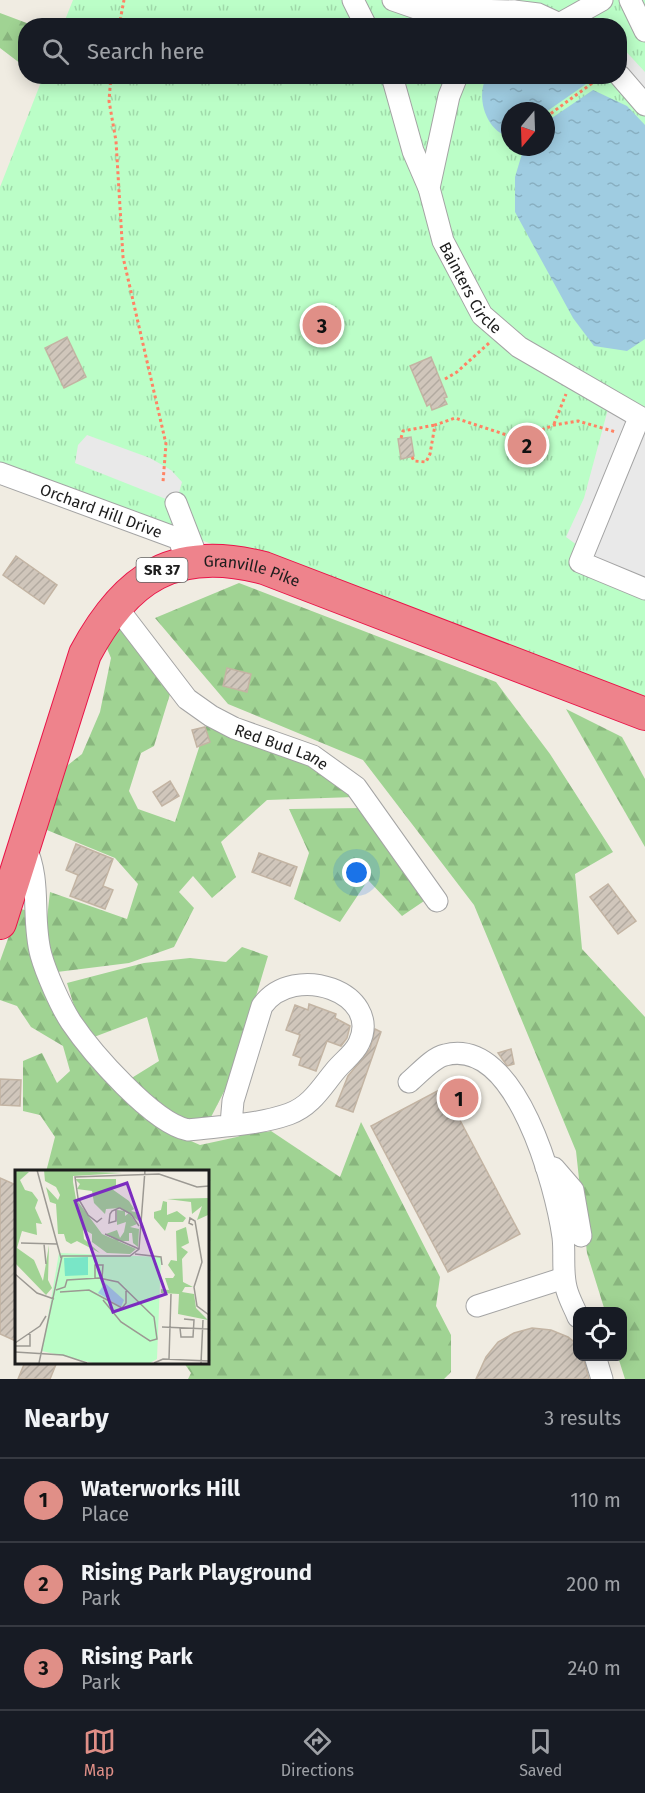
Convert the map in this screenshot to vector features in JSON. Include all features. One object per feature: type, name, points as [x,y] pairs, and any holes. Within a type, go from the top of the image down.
[{"type":"highway","name":"Granville Pike","points":[[0,923],[84,654],[101,623],[115,605],[146,578],[192,562],[225,561],[264,568],[645,714]]},
{"type":"street","points":[[353,0],[362,18]]},
{"type":"street","points":[[393,0],[419,9],[514,11],[538,14],[548,18]]},
{"type":"street","points":[[573,18],[602,0]]},
{"type":"street","points":[[630,0],[645,31]]},
{"type":"street","points":[[503,18],[514,11]]},
{"type":"street","points":[[394,84],[413,151],[429,188]]},
{"type":"street","name":"Bainters Circle","points":[[453,84],[448,96],[429,188],[442,241],[482,315],[519,347],[638,425]]},
{"type":"street","points":[[627,84],[645,105]]},
{"type":"street","points":[[638,425],[580,562],[645,589]]},
{"type":"street","name":"Orchard Hill Drive","points":[[0,473],[179,539],[192,562]]},
{"type":"street","points":[[176,503],[192,562]]},
{"type":"street","name":"Red Bud Lane","points":[[115,605],[193,703],[234,728],[313,756],[356,787],[437,901]]},
{"type":"street","points":[[25,846],[34,873],[42,957],[71,1021],[123,1084],[175,1127],[188,1130],[273,1119],[291,1113],[312,1100],[359,1042],[364,1025],[357,1007],[345,995],[329,988],[303,983],[270,995],[262,1006],[233,1101],[231,1124]]},
{"type":"street","points":[[409,1082],[445,1054],[465,1055],[484,1062],[502,1077],[517,1096],[546,1167],[563,1239],[564,1278],[574,1307]]},
{"type":"street","points":[[546,1167],[554,1168],[573,1190],[581,1236]]},
{"type":"street","points":[[477,1306],[564,1278]]},
{"type":"street","points":[[597,1361],[602,1379]]},
{"type":"path","points":[[121,18],[124,0]]},
{"type":"path","points":[[110,84],[109,101],[116,141],[123,257],[166,444],[163,482]]},
{"type":"path","points":[[555,110],[591,84]]},
{"type":"path","points":[[444,379],[470,362],[500,331]]},
{"type":"path","points":[[554,425],[571,384]]},
{"type":"path","points":[[401,438],[403,431],[435,425],[454,418],[519,439],[554,425],[578,422],[638,425]]},
{"type":"path","points":[[412,457],[412,460],[422,463],[429,459],[435,425]]},
{"type":"green space","points":[[73,0],[645,0],[645,710],[0,463],[0,187],[40,84],[627,84],[627,18],[66,18]]},
{"type":"green space","points":[[0,13],[18,20],[18,62],[0,48]]},
{"type":"green space","points":[[239,583],[496,682],[550,754],[613,852],[575,874],[582,949],[645,1017],[645,1379],[625,1379],[619,1361],[627,1361],[627,1307],[604,1307],[587,1253],[576,1151],[474,905],[363,760],[228,704],[155,618]]},
{"type":"green space","points":[[123,622],[171,691],[154,746],[141,753],[129,791],[138,809],[175,822],[206,726],[330,772],[354,797],[267,800],[221,842],[236,877],[212,898],[193,876],[179,892],[194,908],[174,947],[129,963],[57,972],[45,936],[50,892],[127,919],[138,884],[115,858],[42,828],[59,772],[82,754],[100,712],[111,658],[103,639]]},
{"type":"green space","points":[[566,709],[622,737],[645,779],[645,847]]},
{"type":"green space","points":[[363,808],[427,899],[402,916],[368,880],[340,922],[294,899],[309,853],[289,809]]},
{"type":"green space","points":[[19,908],[30,912],[65,1020],[175,1134],[200,1145],[237,1137],[259,1128],[266,1132],[271,1131],[340,1177],[361,1122],[440,1277],[436,1306],[451,1335],[451,1372],[444,1379],[188,1379],[191,1373],[185,1364],[208,1364],[208,1170],[47,1170],[55,1137],[40,1115],[23,1111],[23,1061],[42,1053],[57,1083],[70,1071],[63,1046],[31,1027],[17,1006],[0,1000],[0,961]]},
{"type":"green space","points":[[242,947],[268,956],[232,1076],[210,1119],[181,1119],[130,1079],[159,1061],[147,1017],[94,1037],[78,1019],[67,983],[144,963],[190,958],[226,962]]},
{"type":"shaded area","points":[[627,53],[645,72],[645,93],[627,74]]},
{"type":"shaded area","points":[[608,409],[645,420],[645,595],[566,537],[584,498]]},
{"type":"shaded area","points":[[87,435],[150,458],[171,470],[182,482],[176,503],[75,463],[78,445]]},
{"type":"water","points":[[484,84],[586,84],[555,106],[555,102],[501,102],[501,133],[489,120],[483,102]]},
{"type":"water","points":[[593,90],[627,106],[645,125],[645,339],[627,351],[594,346],[573,318],[515,212],[515,177],[521,156],[555,156],[555,116]]},
{"type":"building","points":[[67,337],[86,377],[64,388],[45,348]]},
{"type":"building","points":[[431,357],[447,397],[444,398],[447,404],[432,410],[430,404],[427,406],[410,366]]},
{"type":"building","points":[[411,437],[414,456],[401,459],[398,439]]},
{"type":"building","points":[[16,556],[57,585],[44,604],[3,575]]},
{"type":"building","points":[[227,668],[251,674],[247,692],[223,686]]},
{"type":"building","points":[[205,727],[210,742],[197,747],[192,730]]},
{"type":"building","points":[[170,781],[179,796],[162,806],[153,792]]},
{"type":"building","points":[[76,844],[113,859],[103,886],[113,890],[105,909],[70,896],[78,875],[66,870]]},
{"type":"building","points":[[259,853],[297,867],[290,886],[252,872]]},
{"type":"building","points":[[608,884],[636,921],[618,934],[590,897]]},
{"type":"building","points":[[309,1004],[336,1014],[335,1018],[350,1026],[347,1038],[341,1046],[327,1041],[316,1071],[299,1065],[301,1058],[293,1055],[300,1035],[286,1030],[295,1005],[308,1010]]},
{"type":"building","points":[[375,1029],[381,1032],[353,1112],[336,1106],[348,1076],[370,1049]]},
{"type":"building","points":[[511,1049],[514,1064],[507,1066],[498,1053]]},
{"type":"building","points":[[0,1079],[21,1080],[20,1106],[0,1105]]},
{"type":"building","points":[[443,1088],[520,1234],[448,1272],[371,1126]]},
{"type":"building","points":[[0,1178],[15,1185],[15,1341],[0,1334]]},
{"type":"building","points":[[532,1328],[551,1330],[568,1337],[573,1341],[573,1361],[584,1361],[589,1379],[476,1379],[486,1357],[498,1342],[514,1333]]},
{"type":"building","points":[[24,1364],[56,1364],[50,1379],[18,1379]]},
{"type":"place","name":"Rising Park","points":[[322,325]]},
{"type":"place","name":"Rising Park Playground","points":[[527,445]]},
{"type":"place","name":"Waterworks Hill","points":[[459,1098]]}]
